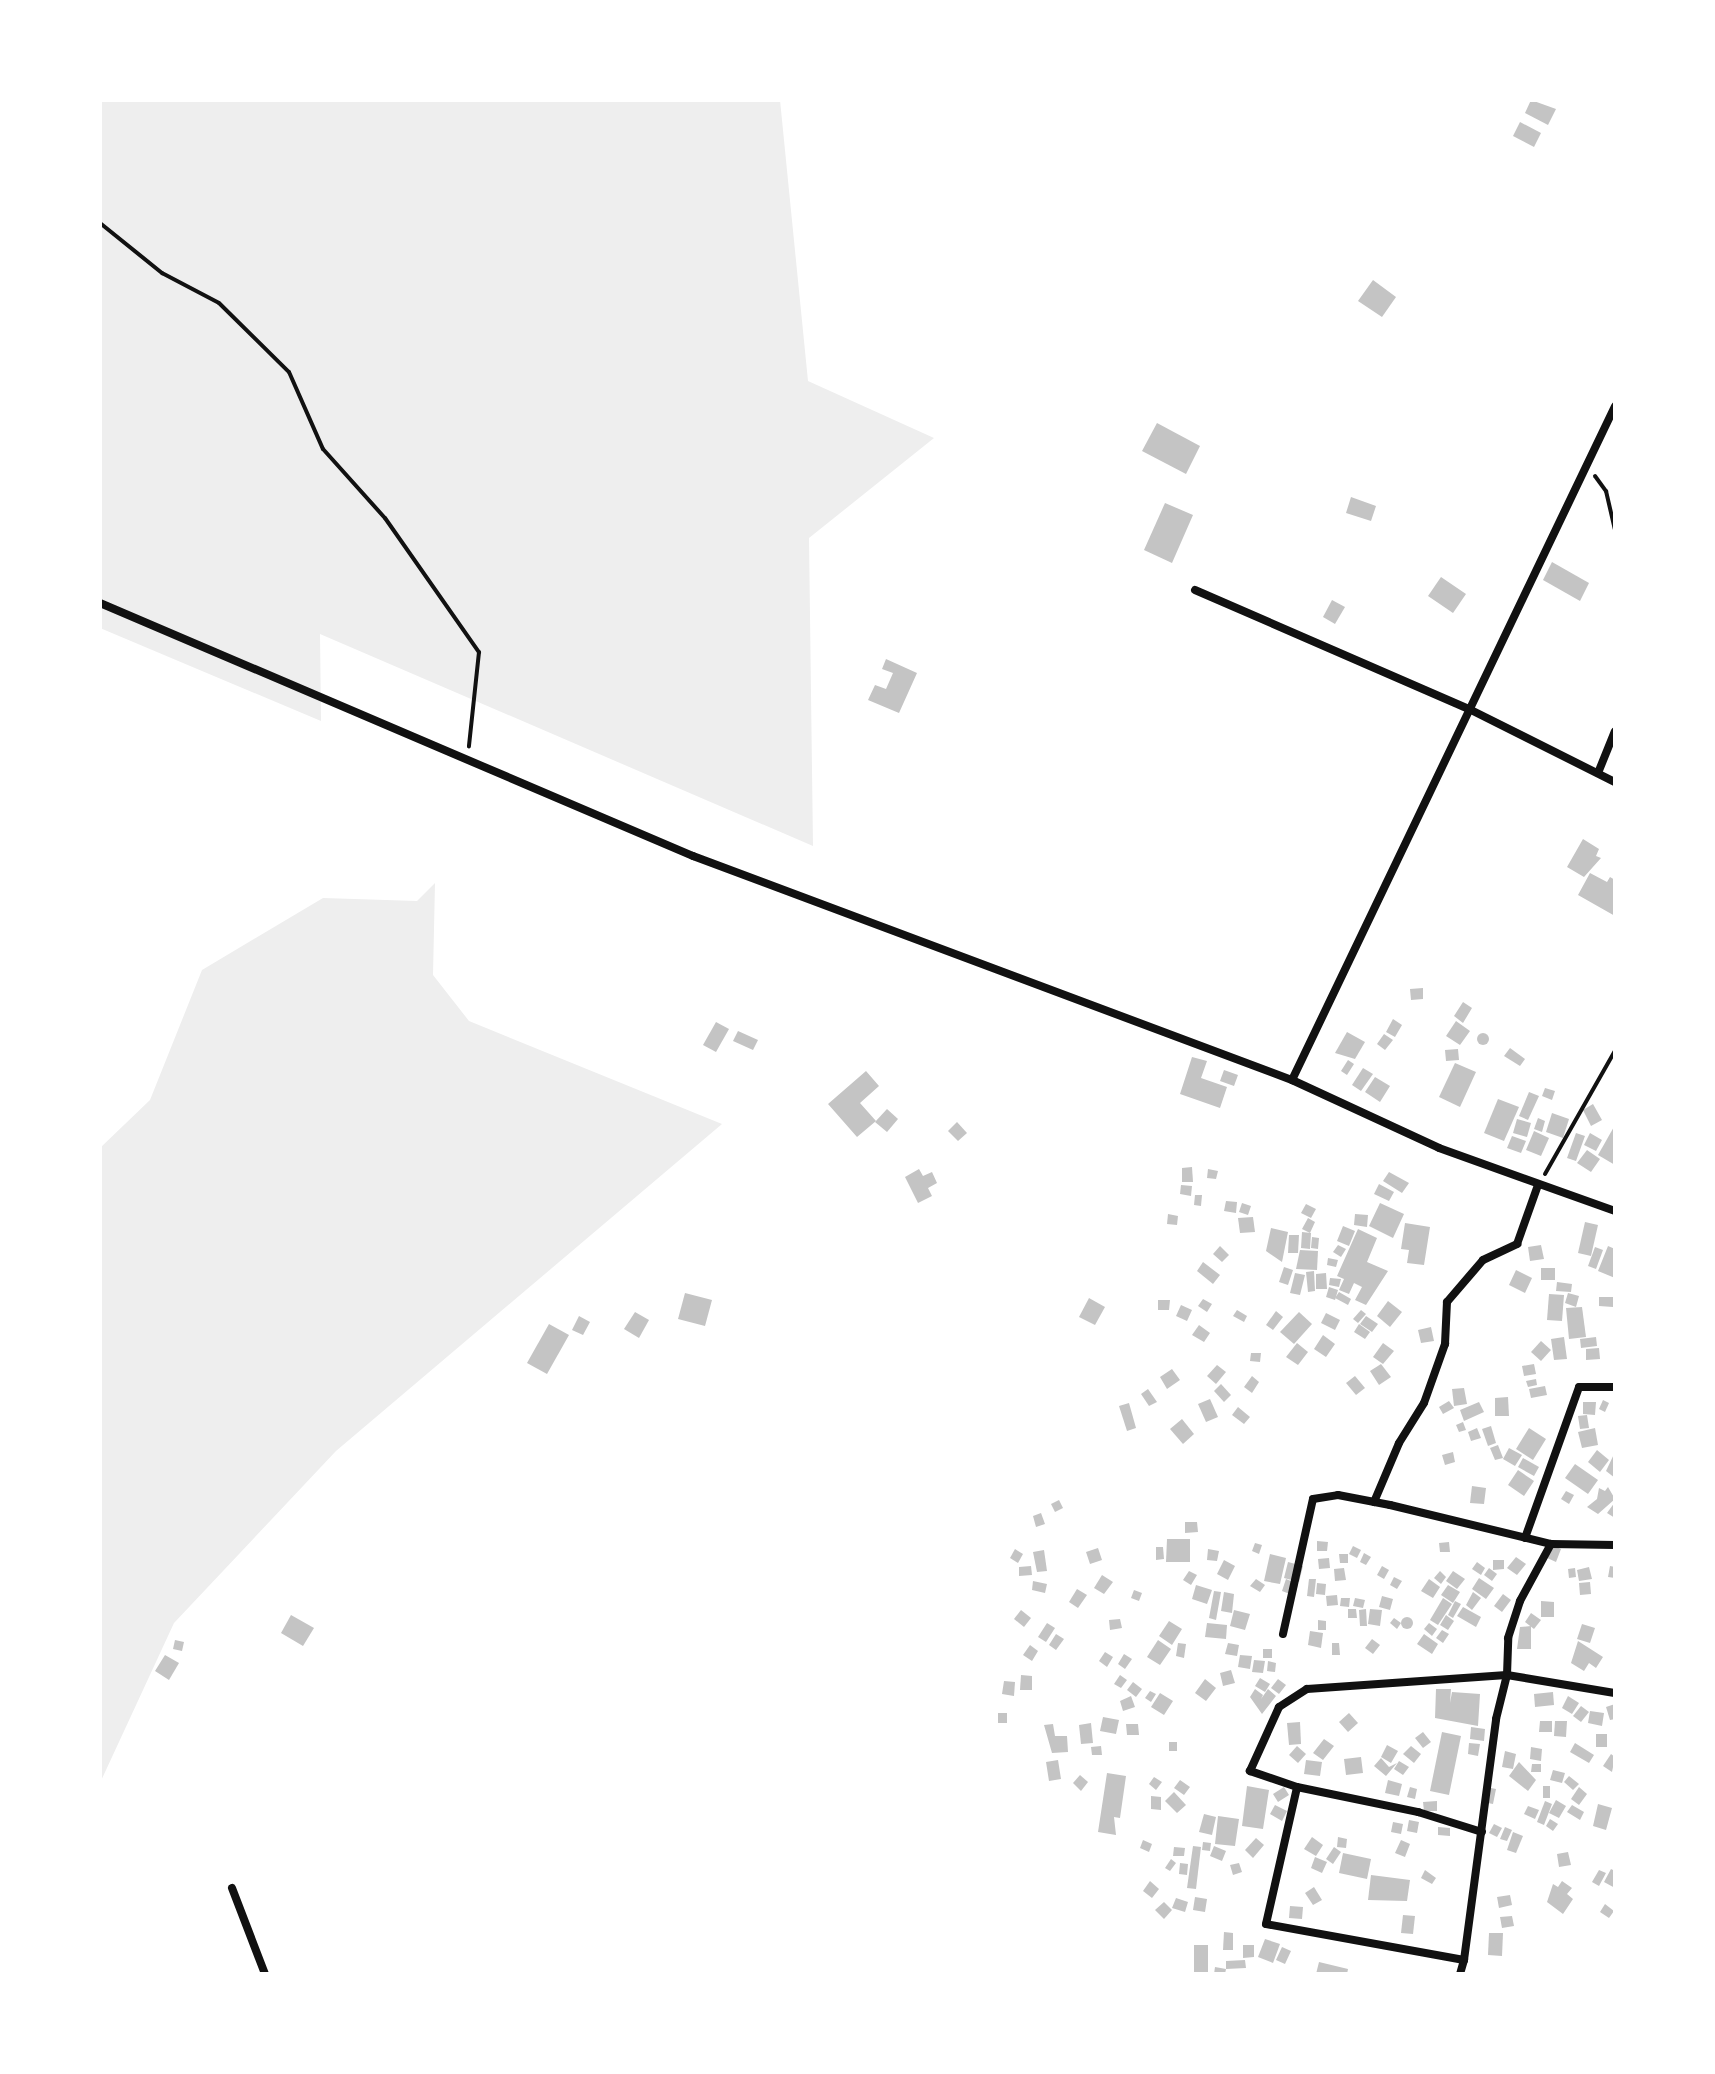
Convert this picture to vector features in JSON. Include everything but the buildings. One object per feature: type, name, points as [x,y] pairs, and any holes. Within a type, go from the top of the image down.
[{"type":"street","points":[[1292,1080],[1615,406]]},
{"type":"street","points":[[1195,590],[1471,710],[1615,782]]},
{"type":"street","points":[[100,603],[693,856],[1292,1080],[1439,1148],[1615,1211]]},
{"type":"street","points":[[1598,773],[1615,731]]},
{"type":"street","points":[[1374,1502],[1399,1443],[1424,1403],[1445,1344],[1447,1302],[1483,1260],[1517,1244],[1538,1185]]},
{"type":"street","points":[[1525,1538],[1579,1387],[1615,1387]]},
{"type":"street","points":[[1283,1634],[1313,1499],[1338,1495],[1551,1544],[1615,1545]]},
{"type":"street","points":[[1460,1974],[1512,1626],[1551,1544]]},
{"type":"street","points":[[1482,1832],[1418,1812],[1297,1787],[1250,1771],[1279,1707],[1307,1689],[1507,1675],[1615,1693]]},
{"type":"street","points":[[1297,1787],[1266,1924],[1464,1960]]},
{"type":"street","points":[[232,1888],[265,1974]]},
{"type":"path","points":[[100,223],[162,273],[219,303],[289,372],[323,449],[385,518],[479,652],[467,759]]},
{"type":"path","points":[[1587,465],[1606,491],[1615,529]]},
{"type":"path","points":[[1538,1185],[1615,1051]]},
{"type":"shaded area","points":[[100,100],[780,100],[808,381],[934,438],[809,538],[813,846],[320,634],[321,721],[100,628]]},
{"type":"shaded area","points":[[435,883],[433,975],[469,1021],[722,1124],[336,1451],[174,1623],[100,1783],[100,1148],[150,1100],[202,970],[323,898],[417,901]]}]
